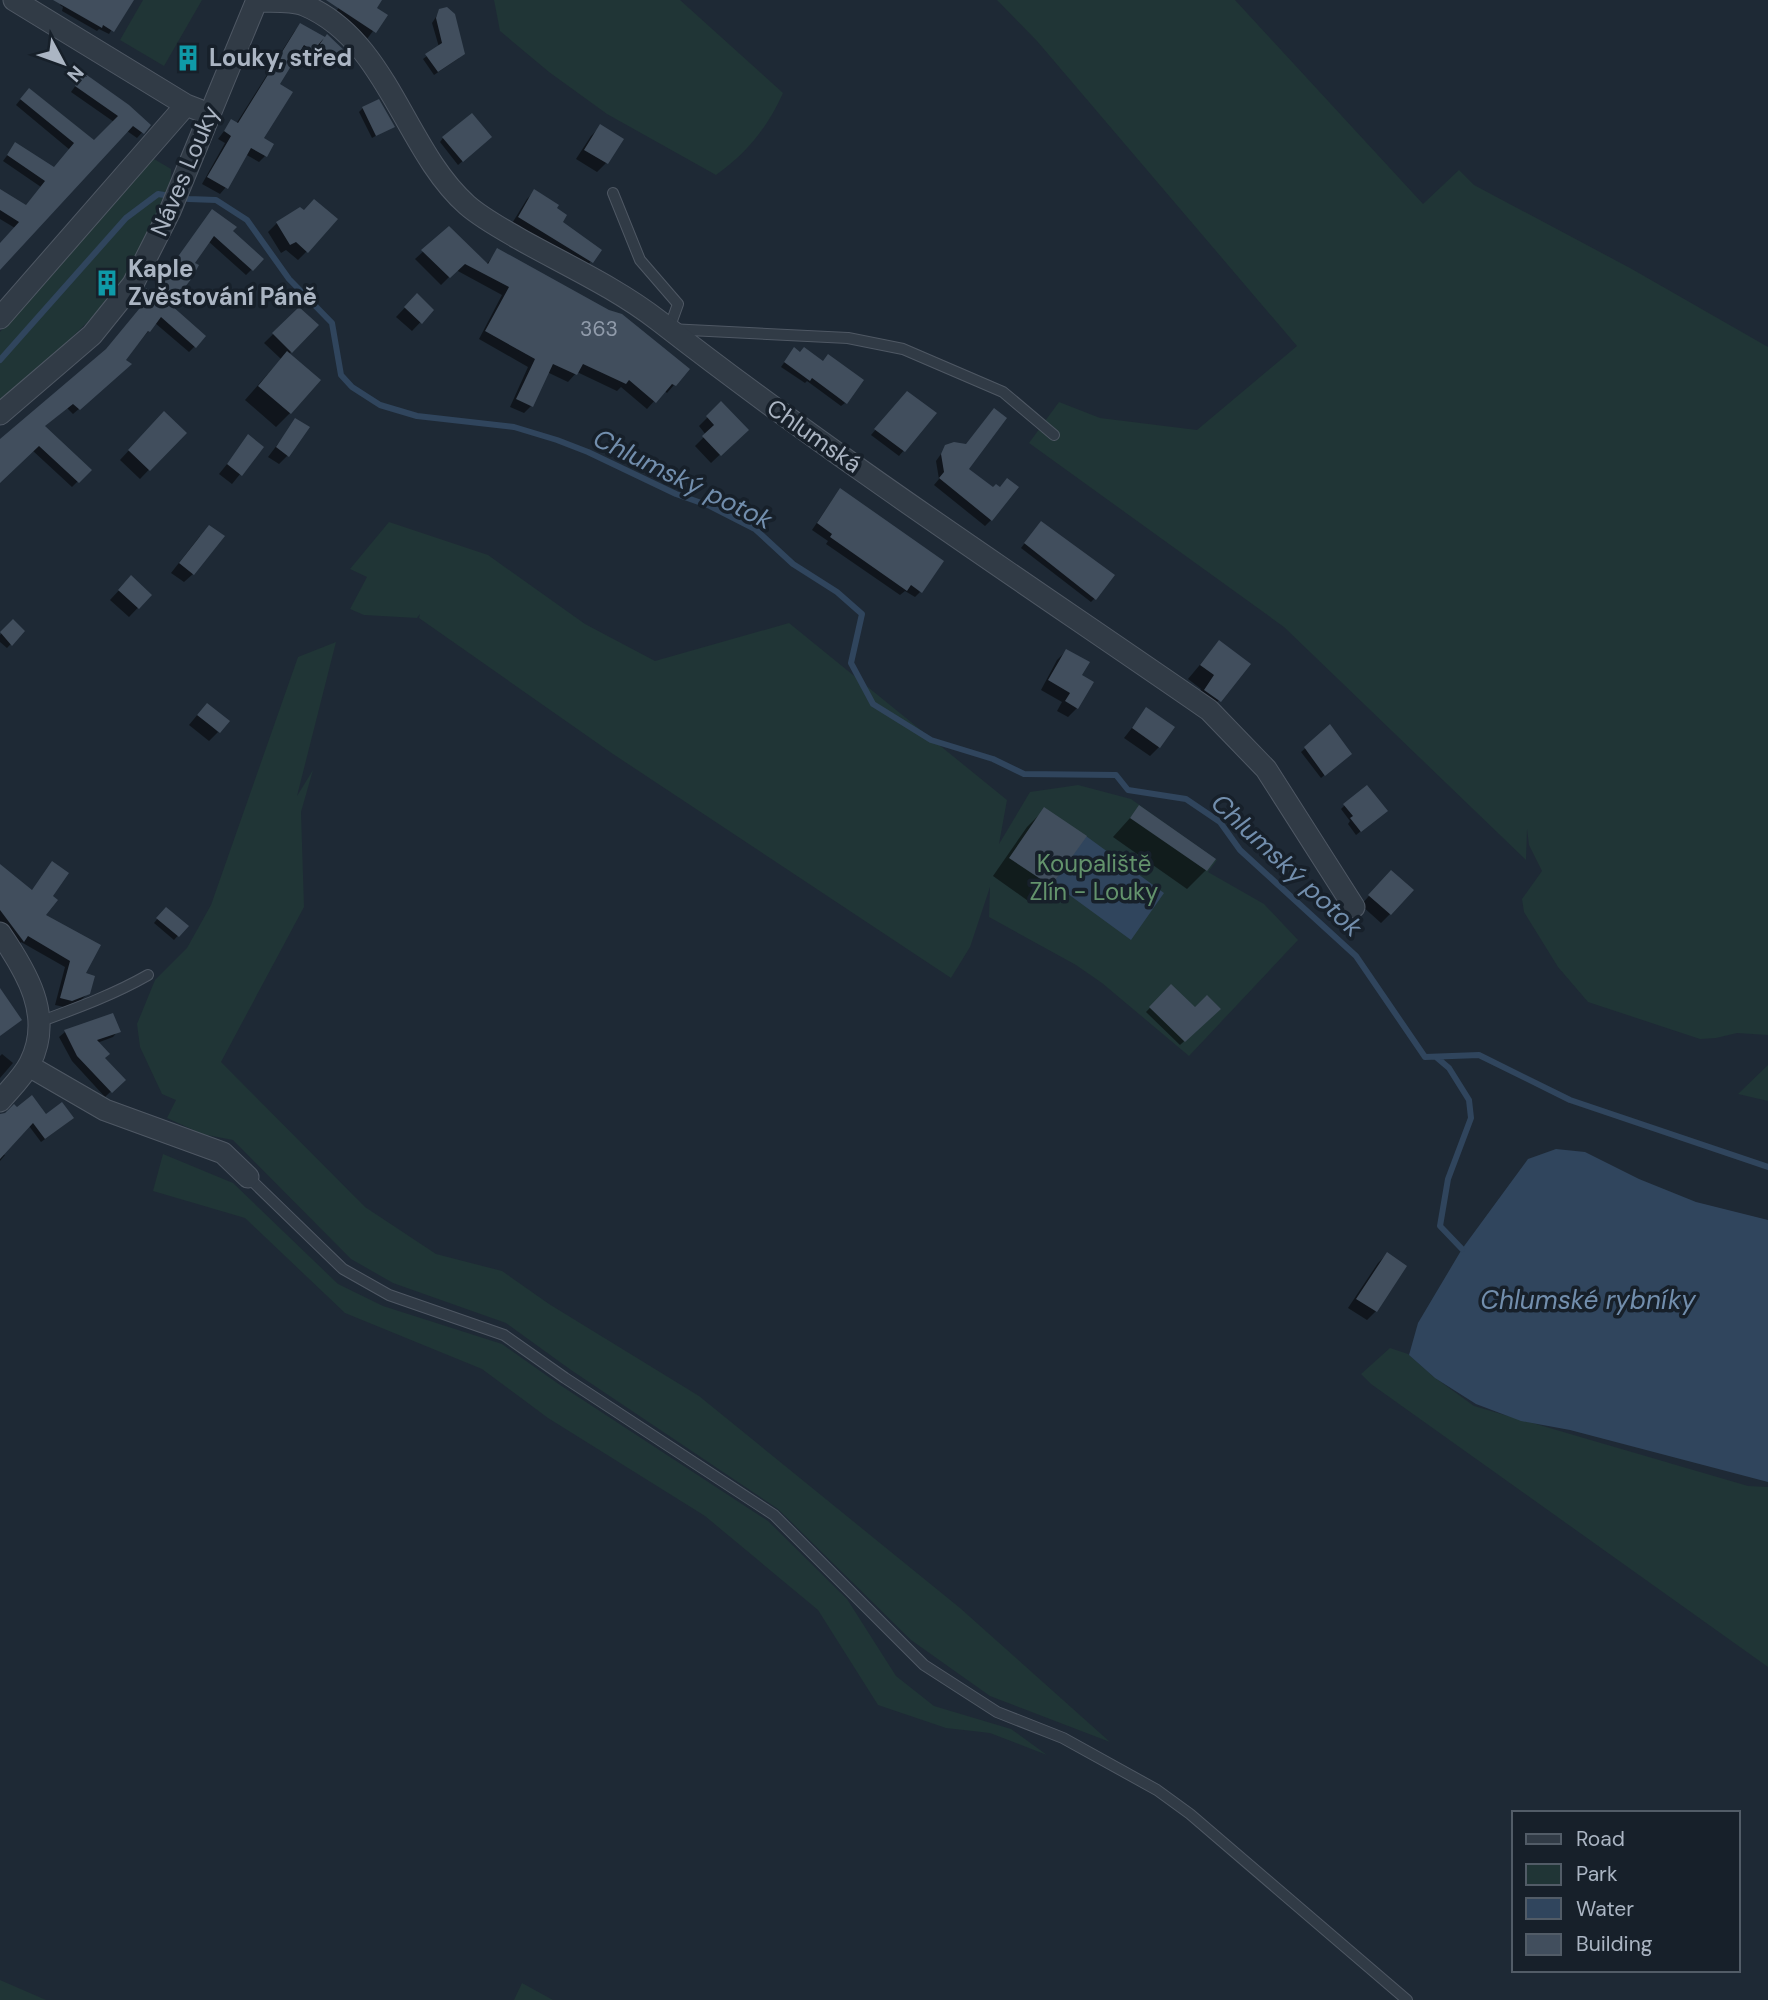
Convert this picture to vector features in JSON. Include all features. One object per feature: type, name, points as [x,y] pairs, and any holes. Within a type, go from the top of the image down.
[{"type":"street","name":"Náves Louky","points":[[0,318],[186,105],[14,0]]},
{"type":"street","name":"Náves Louky","points":[[0,414],[92,335],[133,284],[170,211],[256,0]]},
{"type":"street","name":"Chlumská","points":[[256,0],[302,2],[327,17],[355,44],[391,92],[437,173],[467,206],[502,229],[627,299],[780,412],[1209,710],[1266,769],[1354,907]]},
{"type":"street","points":[[186,105],[210,114]]},
{"type":"street","points":[[0,933],[28,976],[35,993],[39,1022],[38,1046],[29,1066],[0,1101]]},
{"type":"street","points":[[29,1066],[106,1110],[223,1153],[247,1177]]},
{"type":"lane","points":[[612,193],[640,260],[678,303],[669,329],[848,338],[903,349],[1003,393],[1054,435]]},
{"type":"lane","points":[[39,1022],[92,1003],[148,975]]},
{"type":"lane","points":[[247,1177],[343,1269],[389,1295],[504,1335],[774,1516],[924,1665],[997,1712],[1063,1738],[1157,1790],[1190,1814],[1407,2000]]},
{"type":"green space","points":[[143,0],[202,0],[164,66],[120,40]]},
{"type":"green space","points":[[494,0],[680,0],[783,93],[755,139],[716,175],[607,114],[549,72],[500,31]]},
{"type":"green space","points":[[997,0],[1235,0],[1423,204],[1459,170],[1474,185],[1630,268],[1768,347],[1768,1035],[1737,1033],[1700,1039],[1588,1002],[1558,967],[1524,912],[1522,899],[1542,871],[1529,845],[1527,829],[1526,860],[1284,627],[1029,443],[1059,402],[1100,418],[1197,430],[1297,346],[1037,41]]},
{"type":"green space","points":[[154,159],[171,169],[170,184],[158,215],[126,275],[91,319],[0,401],[0,332],[125,188]]},
{"type":"green space","name":"Koupaliště Zlín - Louky","points":[[389,522],[488,555],[585,624],[655,661],[789,623],[1007,800],[999,844],[1030,792],[1078,785],[1131,799],[1217,860],[1208,872],[1264,904],[1298,940],[1189,1056],[1102,983],[1076,965],[989,917],[990,887],[970,947],[951,978],[613,754],[419,618],[420,614],[417,618],[364,615],[350,609],[367,577],[350,569]]},
{"type":"green space","points":[[336,642],[297,796],[313,770],[301,812],[304,907],[221,1062],[365,1207],[436,1254],[502,1271],[549,1304],[699,1396],[960,1608],[1110,1742],[990,1696],[911,1640],[778,1509],[571,1370],[506,1323],[393,1283],[351,1259],[233,1140],[202,1134],[167,1118],[176,1100],[162,1094],[140,1047],[137,1024],[155,980],[187,948],[211,905],[298,657]]},
{"type":"green space","points":[[1768,1065],[1768,1101],[1738,1094]]},
{"type":"green space","points":[[163,1154],[233,1183],[338,1284],[383,1306],[502,1344],[768,1521],[847,1599],[896,1676],[934,1706],[1011,1729],[1047,1755],[990,1733],[946,1728],[878,1705],[818,1610],[705,1516],[548,1418],[482,1369],[345,1313],[245,1218],[153,1191]]},
{"type":"green space","points":[[1390,1348],[1408,1354],[1474,1406],[1748,1486],[1768,1487],[1768,1667],[1371,1384],[1361,1374]]},
{"type":"green space","points":[[0,1980],[46,2000],[0,2000]]},
{"type":"green space","points":[[522,1983],[553,2000],[514,2000]]},
{"type":"water","points":[[1086,836],[1164,893],[1131,940],[1053,883]]},
{"type":"water","name":"Chlumské rybníky","points":[[1556,1149],[1585,1152],[1639,1179],[1696,1202],[1768,1220],[1768,1482],[1570,1430],[1521,1421],[1476,1404],[1435,1378],[1409,1355],[1418,1323],[1462,1249],[1528,1159]]},
{"type":"building","points":[[53,0],[134,0],[114,32]]},
{"type":"building","points":[[326,0],[382,0],[377,8],[388,15],[376,33]]},
{"type":"building","points":[[447,7],[455,14],[465,54],[438,72],[425,54],[442,43],[436,18],[439,9]]},
{"type":"building","points":[[300,23],[325,37],[327,34],[347,53],[339,62],[320,44],[324,38],[313,51],[304,45],[280,84],[293,92],[264,138],[274,144],[267,157],[251,148],[228,189],[207,177],[231,136],[224,131],[231,119],[238,123]]},
{"type":"building","points":[[84,73],[129,105],[151,125],[144,134],[133,126],[0,270],[0,243],[19,222],[0,210],[0,189],[26,205],[45,181],[7,155],[15,142],[54,167],[74,143],[20,99],[29,88],[94,140],[118,116],[75,86]]},
{"type":"building","points":[[379,99],[395,127],[376,136],[362,107]]},
{"type":"building","points":[[472,113],[492,137],[463,162],[442,137]]},
{"type":"building","points":[[600,124],[624,139],[608,164],[584,150]]},
{"type":"building","points":[[534,189],[559,205],[557,208],[567,215],[563,222],[602,250],[593,263],[518,217]]},
{"type":"building","points":[[314,199],[338,219],[308,253],[296,242],[290,245],[276,222],[300,207],[304,210]]},
{"type":"building","points":[[212,209],[237,227],[233,231],[264,259],[253,271],[214,236],[195,263],[199,265],[192,278],[171,305],[206,336],[196,348],[161,317],[126,360],[132,364],[80,410],[73,404],[45,426],[92,470],[79,483],[39,446],[0,483],[0,439],[106,349],[144,303],[139,298],[146,288],[152,293]]},
{"type":"building","points":[[449,226],[488,264],[497,248],[609,310],[622,314],[690,369],[676,386],[672,384],[656,403],[629,380],[626,384],[583,364],[577,375],[553,364],[533,407],[516,399],[535,359],[485,331],[509,287],[465,264],[450,278],[421,250]]},
{"type":"building","points":[[417,293],[434,310],[422,324],[404,307]]},
{"type":"building","points":[[299,307],[319,325],[292,353],[272,333]]},
{"type":"building","points":[[794,347],[800,352],[804,347],[823,361],[828,354],[864,380],[847,404],[812,378],[810,381],[784,362]]},
{"type":"building","points":[[287,351],[321,380],[291,414],[258,386]]},
{"type":"building","points":[[907,391],[937,413],[905,452],[874,429]]},
{"type":"building","points":[[721,401],[749,430],[721,456],[702,436],[714,425],[706,416]]},
{"type":"building","points":[[994,408],[1007,418],[969,469],[993,487],[996,484],[1000,487],[1007,478],[1019,487],[992,521],[939,478],[944,472],[941,454],[945,445],[954,442],[966,444]]},
{"type":"building","points":[[164,411],[187,433],[150,471],[128,450]]},
{"type":"building","points":[[295,418],[310,427],[289,457],[276,447]]},
{"type":"building","points":[[248,434],[264,447],[242,476],[227,464]]},
{"type":"building","points":[[840,488],[944,561],[922,593],[911,585],[907,591],[830,537],[832,534],[817,523]]},
{"type":"building","points":[[1041,521],[1115,575],[1096,600],[1024,543]]},
{"type":"building","points":[[209,525],[225,536],[194,575],[179,563]]},
{"type":"building","points":[[131,575],[152,595],[139,609],[118,590]]},
{"type":"building","points":[[13,619],[25,631],[12,646],[0,632]]},
{"type":"building","points":[[1219,640],[1251,664],[1221,702],[1204,690],[1214,675],[1200,665]]},
{"type":"building","points":[[1066,649],[1090,662],[1082,675],[1094,682],[1078,709],[1065,701],[1070,693],[1048,680]]},
{"type":"building","points":[[207,703],[230,721],[220,733],[197,715]]},
{"type":"building","points":[[1146,707],[1175,727],[1160,748],[1132,728]]},
{"type":"building","points":[[1330,724],[1352,754],[1325,776],[1304,747]]},
{"type":"building","points":[[1367,785],[1388,811],[1361,832],[1343,804]]},
{"type":"building","points":[[1139,805],[1216,859],[1207,871],[1130,818]]},
{"type":"building","points":[[1044,807],[1087,836],[1051,886],[1009,858]]},
{"type":"building","points":[[52,861],[69,873],[53,896],[58,900],[46,915],[101,945],[86,973],[95,976],[90,994],[72,1001],[60,998],[70,961],[28,936],[24,942],[0,910],[0,864],[32,890]]},
{"type":"building","points":[[1391,870],[1414,890],[1391,915],[1368,895]]},
{"type":"building","points":[[166,907],[189,926],[179,937],[156,918]]},
{"type":"building","points":[[1171,984],[1195,1007],[1207,995],[1221,1009],[1185,1042],[1149,1007]]},
{"type":"building","points":[[0,988],[22,1020],[0,1036]]},
{"type":"building","points":[[113,1013],[121,1032],[97,1040],[110,1054],[105,1058],[126,1080],[112,1093],[77,1056],[64,1030]]},
{"type":"building","points":[[32,1095],[46,1114],[62,1102],[74,1118],[45,1139],[33,1123],[0,1159],[0,1114],[14,1104],[17,1107]]},
{"type":"building","points":[[1387,1252],[1407,1266],[1377,1312],[1356,1299]]},
{"type":"waterway","name":"Chlumský potok","points":[[0,360],[126,218],[158,194],[216,200],[247,220],[289,279],[332,323],[341,375],[352,387],[380,405],[417,416],[514,427],[557,440],[676,494],[710,506],[755,529],[793,564],[837,592],[862,614],[851,663],[873,704],[931,740],[993,759],[1024,774],[1116,775],[1128,790],[1186,799],[1220,822],[1240,850],[1356,956],[1425,1057],[1479,1055],[1570,1100],[1768,1167]]},
{"type":"waterway","points":[[1436,1057],[1449,1068],[1469,1100],[1471,1118],[1448,1179],[1440,1226],[1462,1249]]},
{"type":"place","name":"Louky, střed","points":[[188,58]]},
{"type":"place","name":"Kaple Zvěstování Páně","points":[[107,283]]}]
